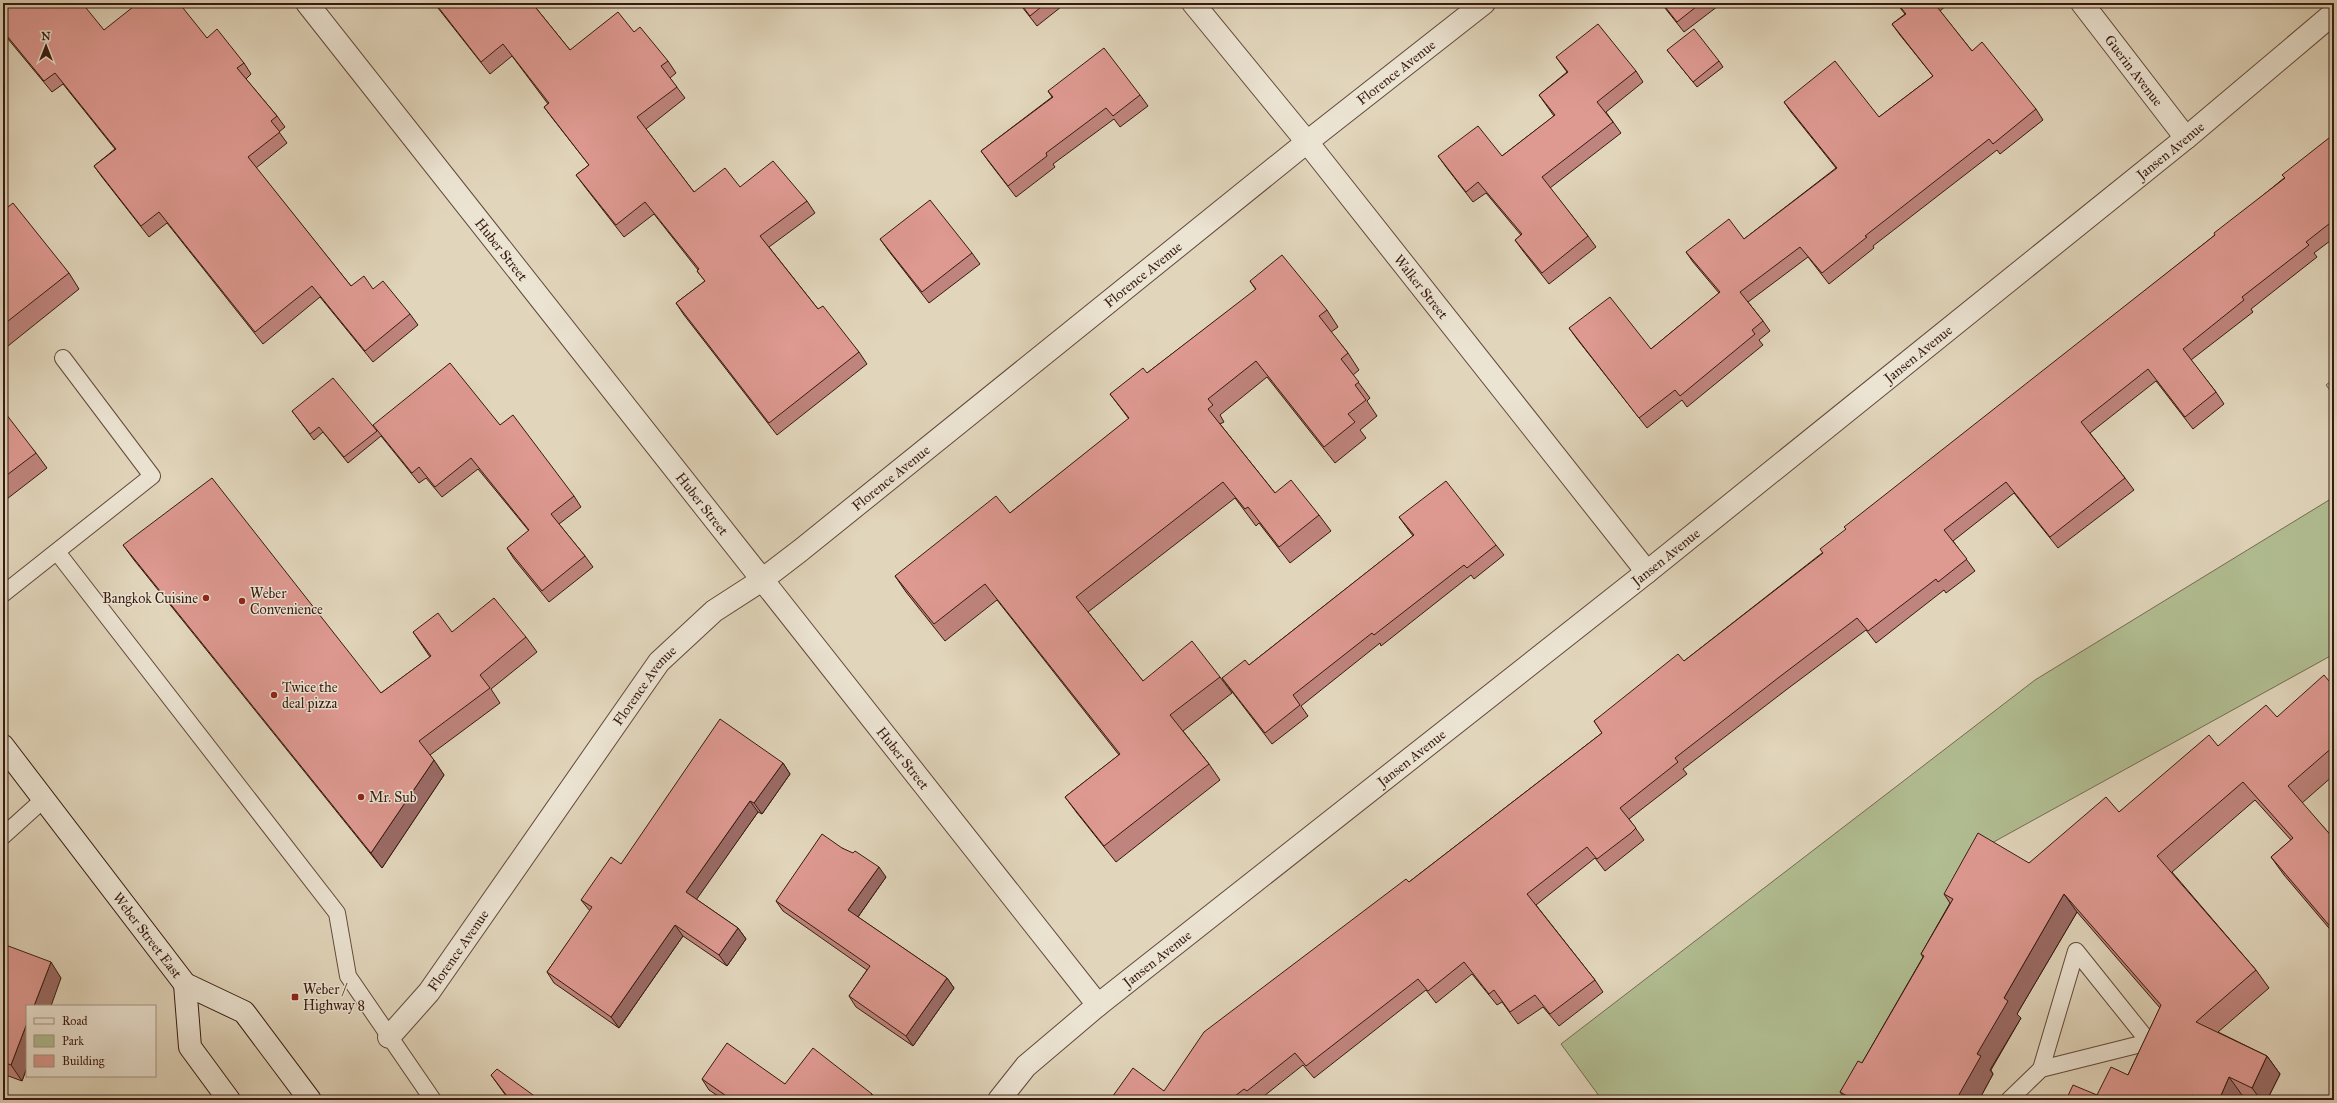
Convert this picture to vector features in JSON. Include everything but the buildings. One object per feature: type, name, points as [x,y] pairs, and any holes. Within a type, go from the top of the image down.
[{"type":"street","name":"Huber Street","points":[[307,3],[1098,1005]]},
{"type":"street","name":"Walker Street","points":[[1193,3],[1307,142],[1647,572]]},
{"type":"street","name":"Florence Avenue","points":[[389,1037],[429,992],[659,662],[714,611],[762,580],[1307,142],[1484,3]]},
{"type":"street","name":"Guerin Avenue","points":[[2082,3],[2186,138]]},
{"type":"street","name":"Jansen Avenue","points":[[999,1100],[1026,1066],[1098,1005],[1647,572],[2186,138],[2334,13]]},
{"type":"street","name":"Weber Street East","points":[[3,746],[185,984],[244,1012],[310,1100]]},
{"type":"street","points":[[185,984],[190,1047],[229,1100]]},
{"type":"lane","points":[[3,594],[152,476],[63,358]]},
{"type":"lane","points":[[57,552],[337,913],[348,976],[433,1100]]},
{"type":"lane","points":[[3,836],[44,799]]},
{"type":"lane","points":[[2009,1100],[2041,1069],[2076,951],[2149,1042],[2041,1069]]},
{"type":"green space","points":[[2334,378],[2334,396],[2326,385]]},
{"type":"green space","points":[[2334,497],[2334,654],[1981,849],[1855,1100],[1602,1100],[1561,1044],[2035,680]]},
{"type":"place","name":"Bangkok Cuisine","points":[[206,598]]},
{"type":"place","name":"Weber Convenience","points":[[242,601]]},
{"type":"place","name":"Twice the deal pizza","points":[[274,695]]},
{"type":"place","name":"Mr. Sub","points":[[361,797]]},
{"type":"place","name":"Weber / Highway 8","points":[[295,997]]}]
